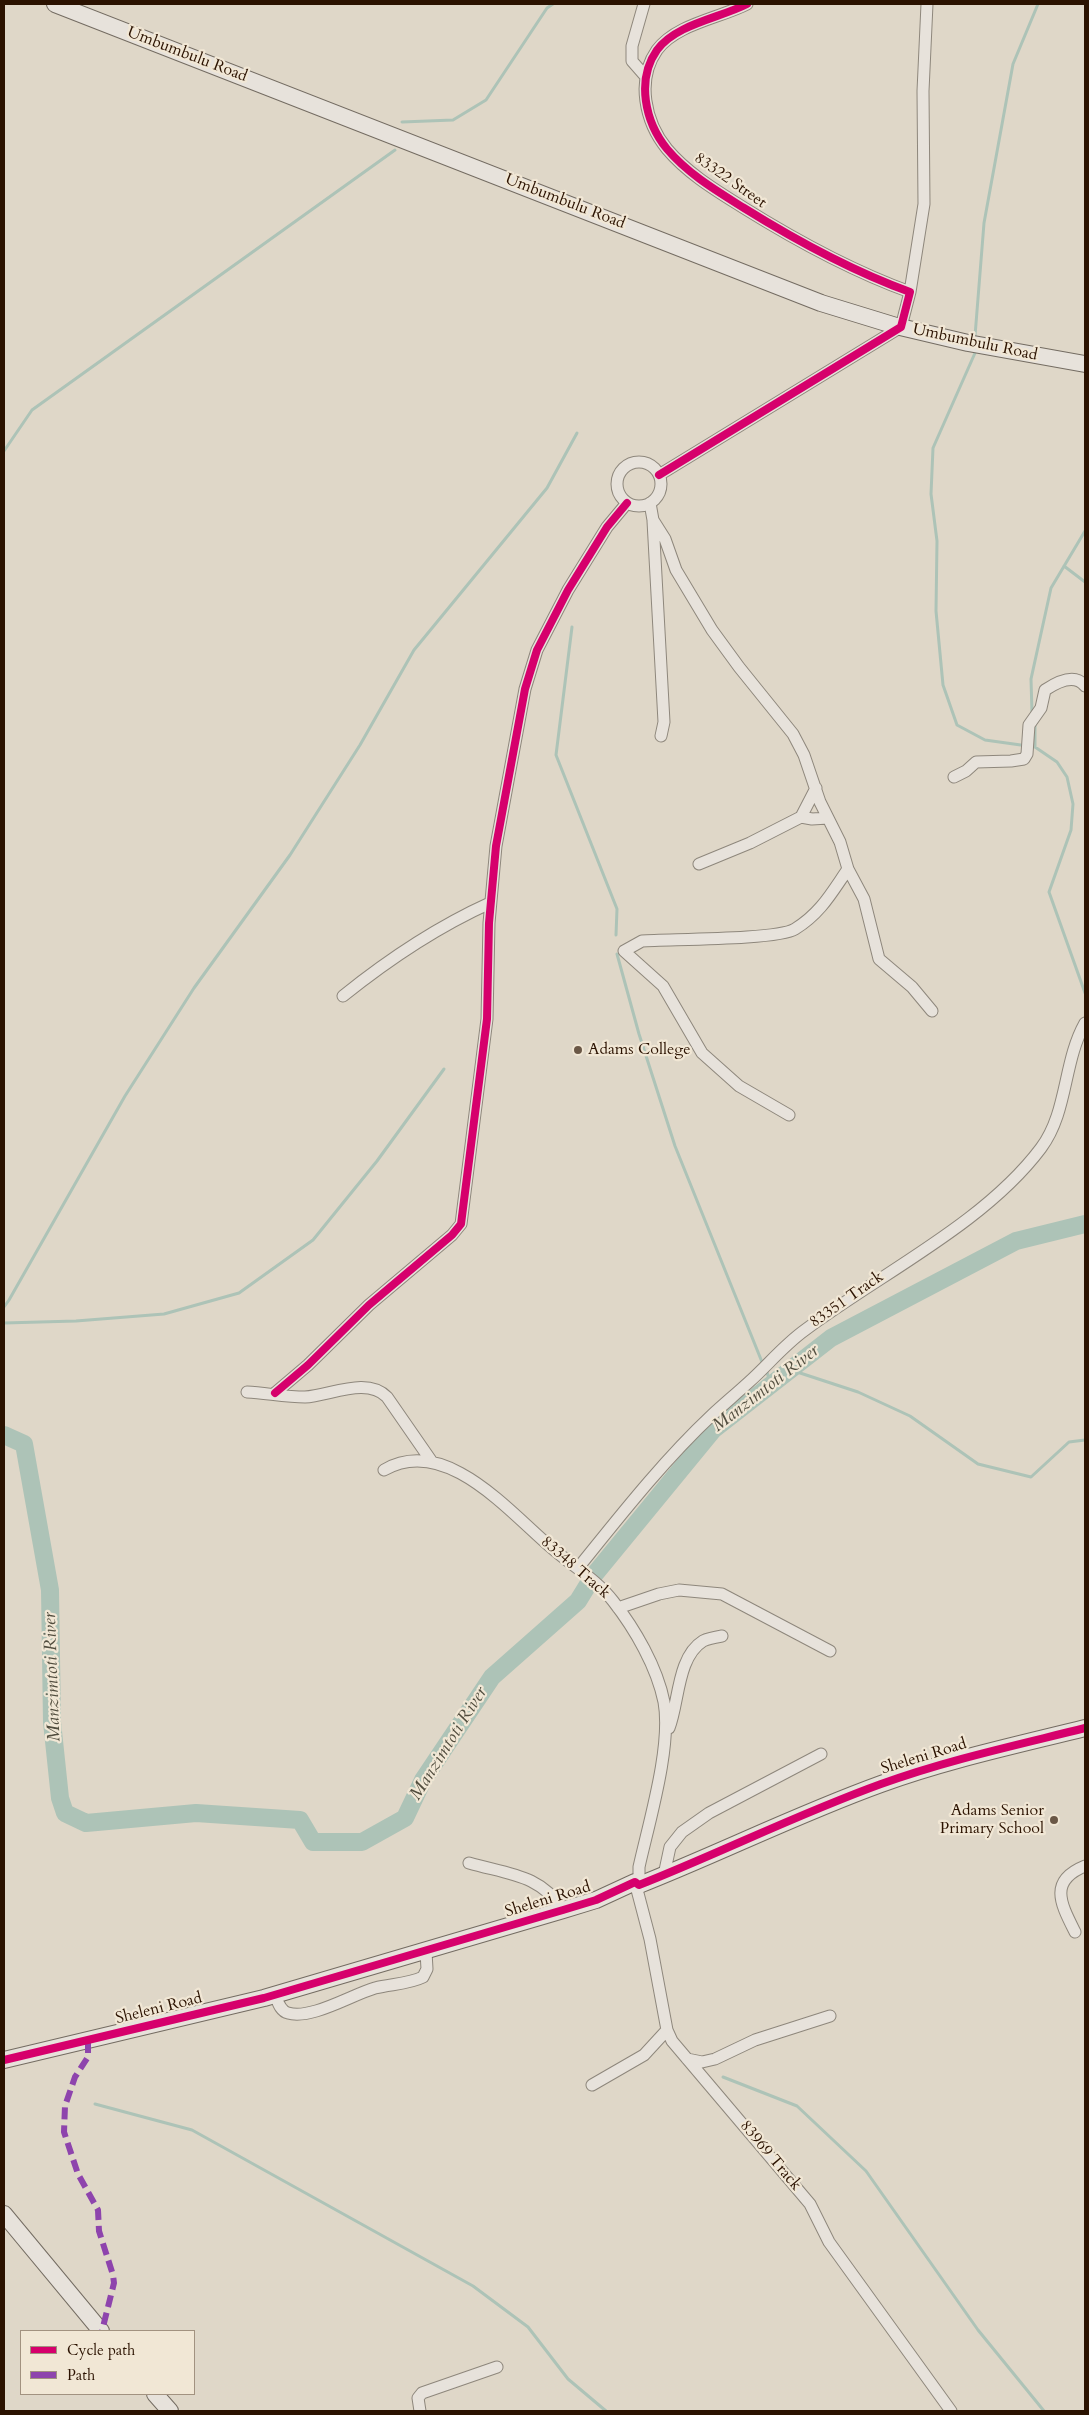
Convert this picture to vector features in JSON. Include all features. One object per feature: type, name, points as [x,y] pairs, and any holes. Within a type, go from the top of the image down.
[{"type":"main road","name":"Umbumbulu Road","points":[[55,4],[821,303],[901,327],[968,343],[1085,364]]},
{"type":"main road","name":"Sheleni Road","points":[[4,2060],[275,1995],[426,1952],[596,1900],[664,1875],[819,1808],[883,1784],[969,1757],[1085,1728]]},
{"type":"main road","points":[[4,2214],[100,2330]]},
{"type":"main road","points":[[156,2395],[170,2411]]},
{"type":"street","points":[[644,4],[632,46],[632,61],[646,77]]},
{"type":"street","name":"83322 Street","points":[[747,4],[687,28],[658,50],[646,77],[646,105],[650,120],[662,142],[685,167],[709,186],[797,242],[910,292]]},
{"type":"street","points":[[658,475],[901,327],[910,292],[924,204],[923,91],[927,4]]},
{"type":"street","points":[[632,463],[645,463],[658,475],[660,481],[658,494],[650,503],[638,506],[627,503],[617,488],[622,470],[632,463]]},
{"type":"street","points":[[275,1393],[308,1366],[369,1305],[452,1236],[462,1224],[487,1019],[490,903],[496,846],[525,689],[537,650],[588,555],[627,503]]},
{"type":"street","points":[[650,503],[653,520],[664,722],[661,736]]},
{"type":"street","points":[[653,520],[666,539],[676,570],[712,630],[793,734],[804,755],[828,818],[840,842],[848,869],[864,900],[879,959],[912,987],[932,1012]]},
{"type":"street","points":[[954,776],[966,771],[976,762],[1011,761],[1024,758],[1027,754],[1029,725],[1041,708],[1045,690],[1072,679],[1080,680],[1085,686]]},
{"type":"street","points":[[700,864],[750,843],[801,817],[816,788]]},
{"type":"street","points":[[801,817],[812,819],[828,818]]},
{"type":"street","points":[[789,1115],[739,1086],[702,1053],[663,986],[651,973],[624,951],[642,941],[790,932],[821,908],[833,894],[848,869]]},
{"type":"street","points":[[343,996],[409,947],[453,920],[490,903]]},
{"type":"street","name":"83351 Track","points":[[583,1571],[646,1486],[711,1416],[760,1372],[774,1356],[803,1330],[949,1232],[1020,1172],[1042,1147],[1054,1122],[1074,1047],[1085,1023]]},
{"type":"street","points":[[247,1392],[303,1397],[346,1389],[379,1391],[387,1397],[432,1462]]},
{"type":"street","name":"83348 Track","points":[[384,1470],[405,1460],[418,1459],[432,1462],[471,1479],[554,1550],[583,1571],[618,1608],[659,1682],[666,1720],[666,1737],[637,1884]]},
{"type":"street","points":[[618,1608],[679,1590],[722,1594],[830,1651]]},
{"type":"street","points":[[666,1737],[673,1718],[682,1672],[701,1642],[722,1636]]},
{"type":"street","points":[[664,1875],[670,1846],[682,1832],[709,1813],[821,1754]]},
{"type":"street","points":[[469,1863],[530,1879],[552,1894],[563,1910]]},
{"type":"street","points":[[1075,1932],[1061,1902],[1060,1892],[1062,1884],[1069,1873],[1085,1866]]},
{"type":"street","name":"83969 Track","points":[[637,1884],[650,1939],[667,2030],[672,2041],[810,2204],[829,2242],[951,2411]]},
{"type":"street","points":[[275,1995],[281,2008],[288,2013],[322,2010],[348,1997],[423,1976],[427,1969],[426,1952]]},
{"type":"street","points":[[687,2059],[702,2062],[715,2060],[755,2040],[830,2016]]},
{"type":"street","points":[[592,2085],[644,2054],[667,2030]]},
{"type":"street","points":[[420,2411],[418,2401],[420,2394],[497,2367]]},
{"type":"waterway","points":[[402,122],[453,120],[486,100],[547,8],[553,4]]},
{"type":"waterway","points":[[975,336],[984,223],[1013,64],[1038,4]]},
{"type":"waterway","points":[[4,451],[32,410],[395,150]]},
{"type":"waterway","points":[[975,353],[933,448],[931,494],[937,541],[936,611],[943,685],[957,725],[985,740],[1035,747]]},
{"type":"waterway","points":[[4,1307],[125,1096],[194,988],[290,855],[360,745],[414,650],[547,488],[577,433]]},
{"type":"waterway","points":[[1032,713],[1031,679],[1051,588],[1085,531]]},
{"type":"waterway","points":[[1064,566],[1085,582]]},
{"type":"waterway","points":[[572,627],[556,755],[617,909],[616,935]]},
{"type":"waterway","points":[[1035,723],[1035,747],[1057,762],[1067,777],[1073,804],[1071,830],[1049,892],[1085,993]]},
{"type":"waterway","points":[[617,954],[639,1034],[675,1146],[762,1362]]},
{"type":"waterway","points":[[4,1323],[76,1321],[164,1314],[239,1293],[313,1240],[377,1161],[444,1069]]},
{"type":"waterway","name":"Manzimtoti River","points":[[4,1435],[24,1444],[50,1590],[52,1722],[60,1798],[65,1813],[86,1823],[196,1813],[300,1820],[313,1842],[362,1842],[405,1818],[423,1780],[492,1677],[578,1601],[594,1575],[713,1430],[831,1338],[1016,1241],[1085,1224]]},
{"type":"waterway","points":[[766,1369],[771,1385]]},
{"type":"waterway","points":[[791,1370],[858,1392],[910,1416],[978,1464],[1031,1477],[1069,1442],[1085,1440]]},
{"type":"waterway","points":[[723,2077],[797,2106],[866,2171],[978,2330],[1044,2411]]},
{"type":"waterway","points":[[95,2104],[192,2130],[473,2286],[528,2327],[568,2379],[606,2411]]},
{"type":"marked path","points":[[88,2041],[88,2057],[75,2077],[65,2106],[64,2132],[78,2174],[98,2210],[99,2231],[113,2275],[114,2283],[102,2330]]},
{"type":"cycle path","points":[[659,475],[901,327],[910,292],[867,275],[825,255],[744,208],[693,174],[675,158],[659,138],[649,114],[645,87],[650,62],[657,50],[675,34],[699,22],[747,4]]},
{"type":"cycle path","points":[[275,1393],[308,1365],[369,1305],[452,1235],[461,1224],[487,1019],[489,923],[496,846],[525,689],[537,650],[568,590],[607,527],[627,503]]},
{"type":"cycle path","points":[[4,2060],[264,1998],[596,1900],[635,1882],[639,1885],[669,1873],[820,1808],[906,1775],[957,1760],[1085,1728]]},
{"type":"place","name":"Adams College","points":[[578,1050]]},
{"type":"place","name":"Adams Senior Primary School","points":[[1054,1820]]}]
